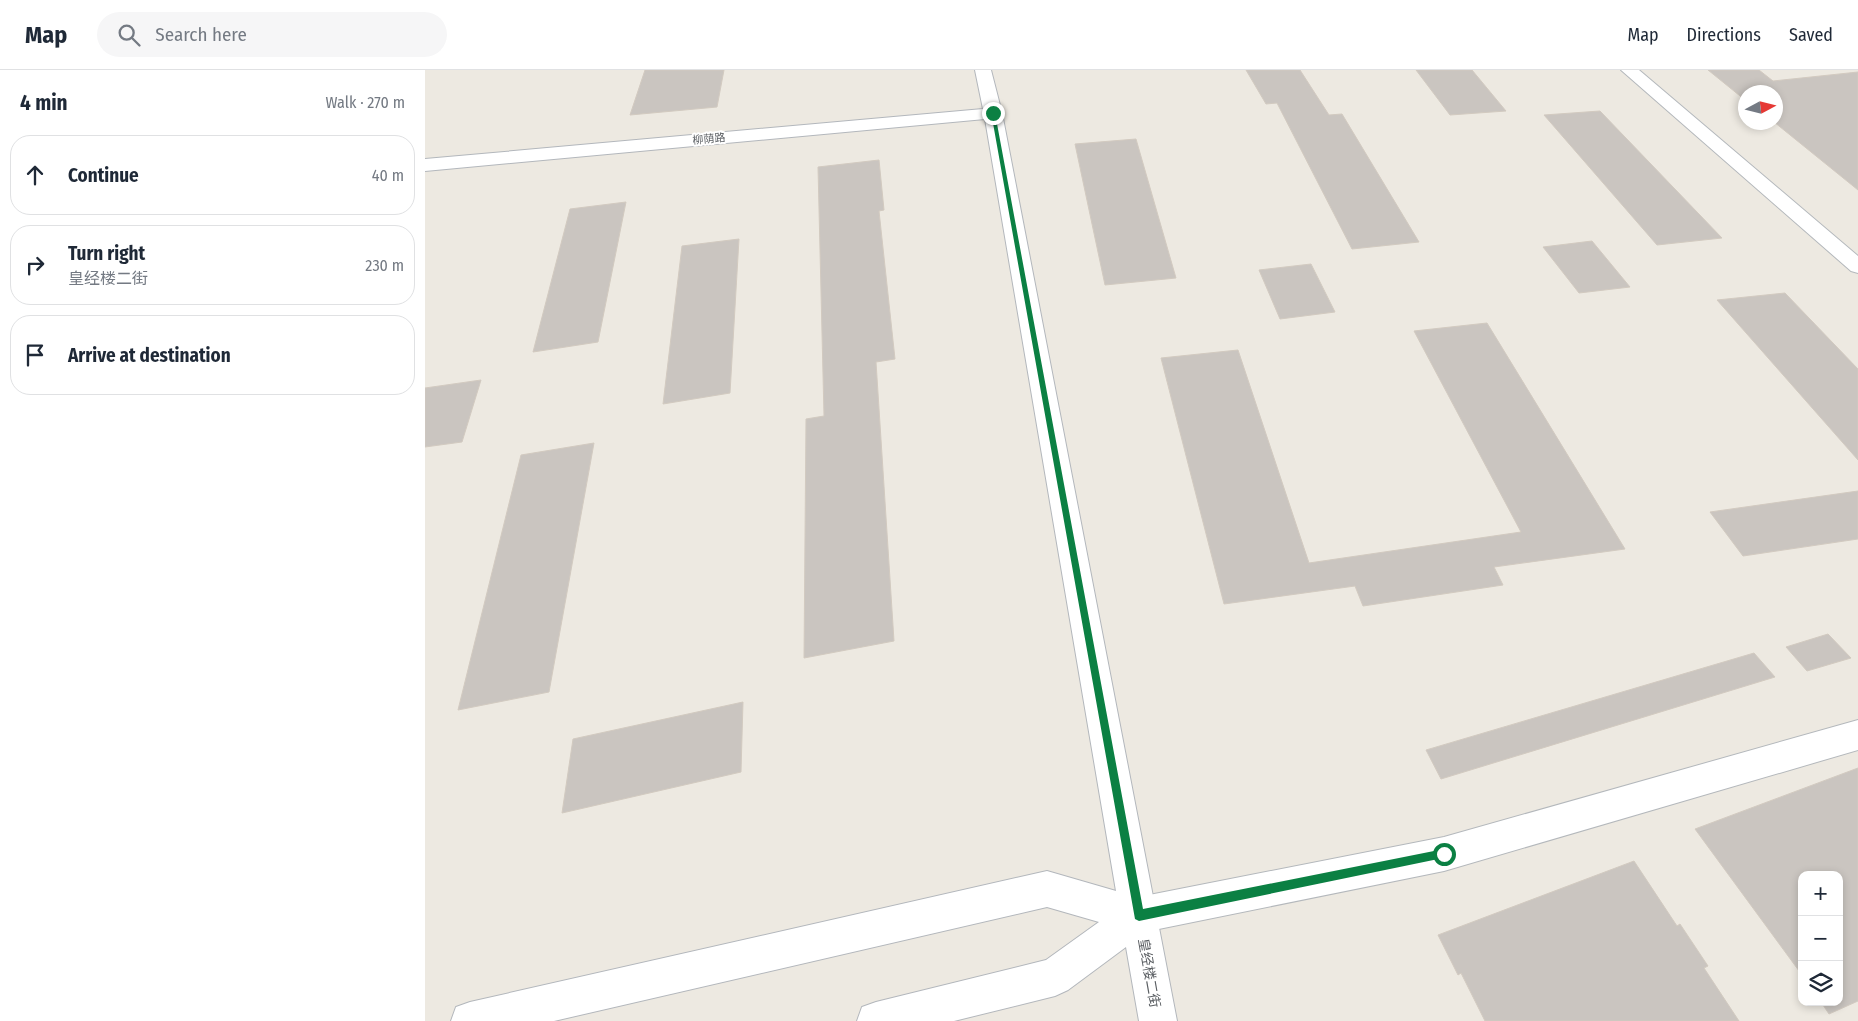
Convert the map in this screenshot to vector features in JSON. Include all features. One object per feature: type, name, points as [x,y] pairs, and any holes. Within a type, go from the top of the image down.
[{"type":"street","name":"皇经楼二街","points":[[983,70],[993,113],[1158,1021]]},
{"type":"street","points":[[1629,70],[1858,267]]},
{"type":"street","name":"柳荫路","points":[[425,165],[993,113]]},
{"type":"street","points":[[877,1021],[1055,977],[1139,915],[1444,854],[1858,735]]},
{"type":"street","points":[[470,1021],[1047,889],[1139,915]]},
{"type":"building","points":[[645,70],[724,70],[717,107],[630,115]]},
{"type":"building","points":[[1246,70],[1300,70],[1329,115],[1342,114],[1419,242],[1352,249],[1277,103],[1266,104]]},
{"type":"building","points":[[1416,70],[1472,70],[1506,111],[1450,115]]},
{"type":"building","points":[[1708,70],[1759,70],[1773,81],[1858,72],[1858,190],[1783,129],[1783,85],[1738,85],[1738,94]]},
{"type":"building","points":[[1600,111],[1722,238],[1657,245],[1544,115]]},
{"type":"building","points":[[1136,139],[1176,278],[1105,285],[1075,144]]},
{"type":"building","points":[[879,160],[884,210],[879,211],[895,359],[876,362],[894,641],[804,658],[806,419],[824,416],[818,167]]},
{"type":"building","points":[[626,202],[598,342],[533,352],[570,209]]},
{"type":"building","points":[[739,239],[730,393],[663,404],[682,246]]},
{"type":"building","points":[[1592,241],[1630,287],[1579,293],[1543,247]]},
{"type":"building","points":[[1311,264],[1335,312],[1280,319],[1259,270]]},
{"type":"building","points":[[1785,293],[1858,369],[1858,460],[1717,300]]},
{"type":"building","points":[[1487,323],[1625,549],[1494,567],[1503,585],[1363,606],[1355,586],[1224,604],[1161,358],[1238,350],[1309,563],[1521,532],[1414,331]]},
{"type":"building","points":[[481,380],[462,442],[425,447],[425,388]]},
{"type":"building","points":[[594,443],[549,692],[458,710],[521,455]]},
{"type":"building","points":[[1858,491],[1858,539],[1743,556],[1710,512]]},
{"type":"building","points":[[1828,634],[1851,658],[1807,671],[1786,647]]},
{"type":"building","points":[[1754,653],[1775,677],[1441,779],[1426,750]]},
{"type":"building","points":[[743,702],[741,772],[562,813],[573,739]]},
{"type":"building","points":[[1858,768],[1858,1001],[1829,1014],[1824,1006],[1843,1006],[1843,871],[1798,871],[1798,970],[1695,829]]},
{"type":"building","points":[[1634,861],[1677,926],[1680,924],[1708,966],[1704,968],[1739,1021],[1485,1021],[1461,973],[1458,975],[1438,935]]},
{"type":"route","points":[[993,113],[1139,915],[1444,854]]}]
